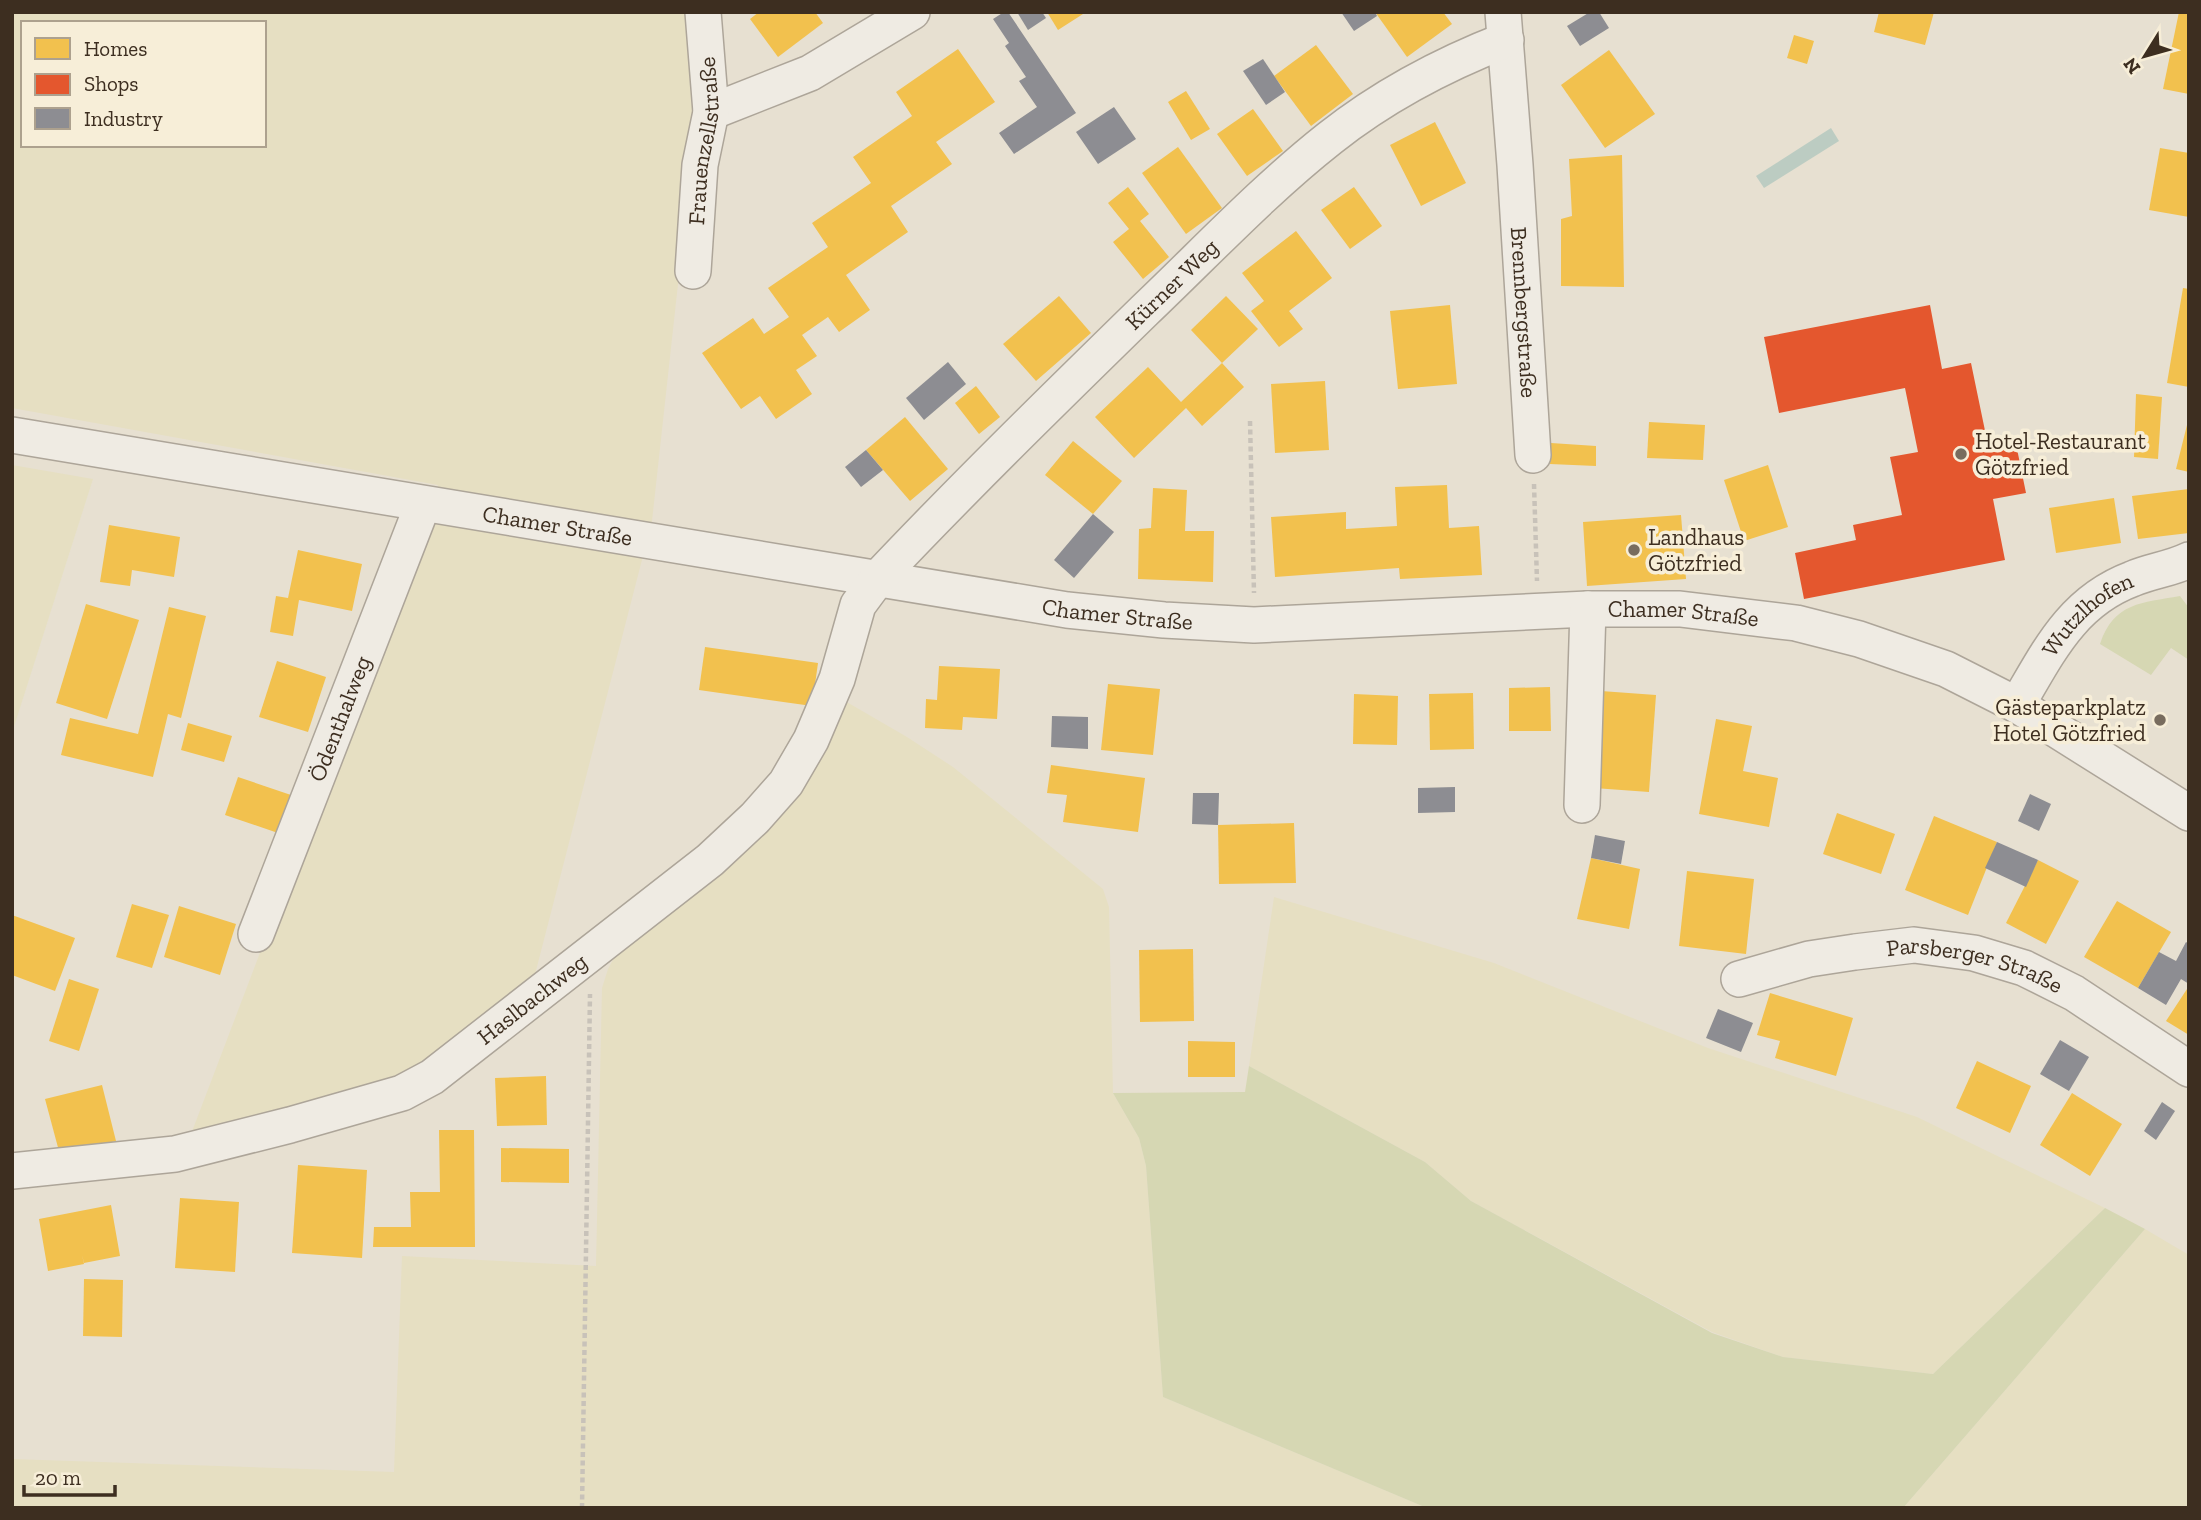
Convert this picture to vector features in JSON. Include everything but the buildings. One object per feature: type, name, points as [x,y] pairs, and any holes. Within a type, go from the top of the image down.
[{"type":"street","name":"Frauenzellstraße","points":[[693,271],[700,165],[711,112],[703,12]]},
{"type":"street","points":[[711,112],[810,73],[912,12]]},
{"type":"street","name":"Brennbergstraße","points":[[1504,26],[1533,456]]},
{"type":"street","name":"Kürner Weg","points":[[877,578],[1288,172],[1333,136],[1414,82],[1464,56],[1504,26]]},
{"type":"street","name":"Chamer Straße","points":[[12,435],[1067,610],[1164,620],[1254,625],[1588,609],[1680,609],[1796,623],[1859,639],[1946,669],[2017,705],[2189,813]]},
{"type":"street","name":"Ödenthalweg","points":[[256,934],[424,504]]},
{"type":"street","name":"Wutzlhofen","points":[[2017,705],[2054,644],[2086,604],[2104,591],[2133,578],[2189,560]]},
{"type":"street","name":"Haslbachweg","points":[[12,1171],[175,1154],[402,1093],[432,1077],[710,860],[755,818],[786,783],[811,740],[837,679],[858,605],[877,578]]},
{"type":"street","points":[[1582,805],[1588,609]]},
{"type":"street","name":"Parsberger Straße","points":[[1739,979],[1808,959],[1855,951],[1914,945],[1974,953],[2024,968],[2074,993],[2189,1069]]},
{"type":"path","points":[[1250,421],[1254,625]]},
{"type":"path","points":[[1533,456],[1539,612]]},
{"type":"path","points":[[582,1508],[590,954]]},
{"type":"shaded area","points":[[12,12],[686,12],[696,120],[652,521],[531,990],[414,1078],[188,1142],[438,485],[12,408]]},
{"type":"shaded area","points":[[1831,128],[1839,141],[1764,188],[1756,176]]},
{"type":"shaded area","points":[[12,465],[93,479],[12,733]]},
{"type":"shaded area","points":[[845,701],[953,767],[1103,889],[1109,907],[1113,1093],[1139,1138],[1146,1166],[1163,1397],[1427,1508],[12,1508],[12,1459],[394,1472],[402,1256],[596,1266],[602,988],[608,969],[616,954]]},
{"type":"shaded area","points":[[1274,897],[1494,963],[1708,1048],[1917,1117],[2105,1208],[1933,1374],[1783,1357],[1712,1332],[1471,1201],[1425,1162],[1249,1066]]},
{"type":"shaded area","points":[[2145,1229],[2189,1255],[2189,1508],[1903,1508]]},
{"type":"green space","points":[[2180,596],[2189,608],[2189,660],[2171,648],[2151,675],[2100,644],[2106,630],[2121,612],[2142,603]]},
{"type":"green space","points":[[1249,1066],[1425,1162],[1471,1201],[1712,1333],[1783,1357],[1933,1374],[2105,1208],[2145,1229],[1903,1508],[1427,1508],[1163,1397],[1146,1166],[1139,1138],[1113,1093],[1245,1092]]},
{"type":"place","name":"Hotel-Restaurant Götzfried","points":[[1961,454]]},
{"type":"place","name":"Landhaus Götzfried","points":[[1634,550]]},
{"type":"place","name":"Gästeparkplatz Hotel Götzfried","points":[[2160,720]]}]
